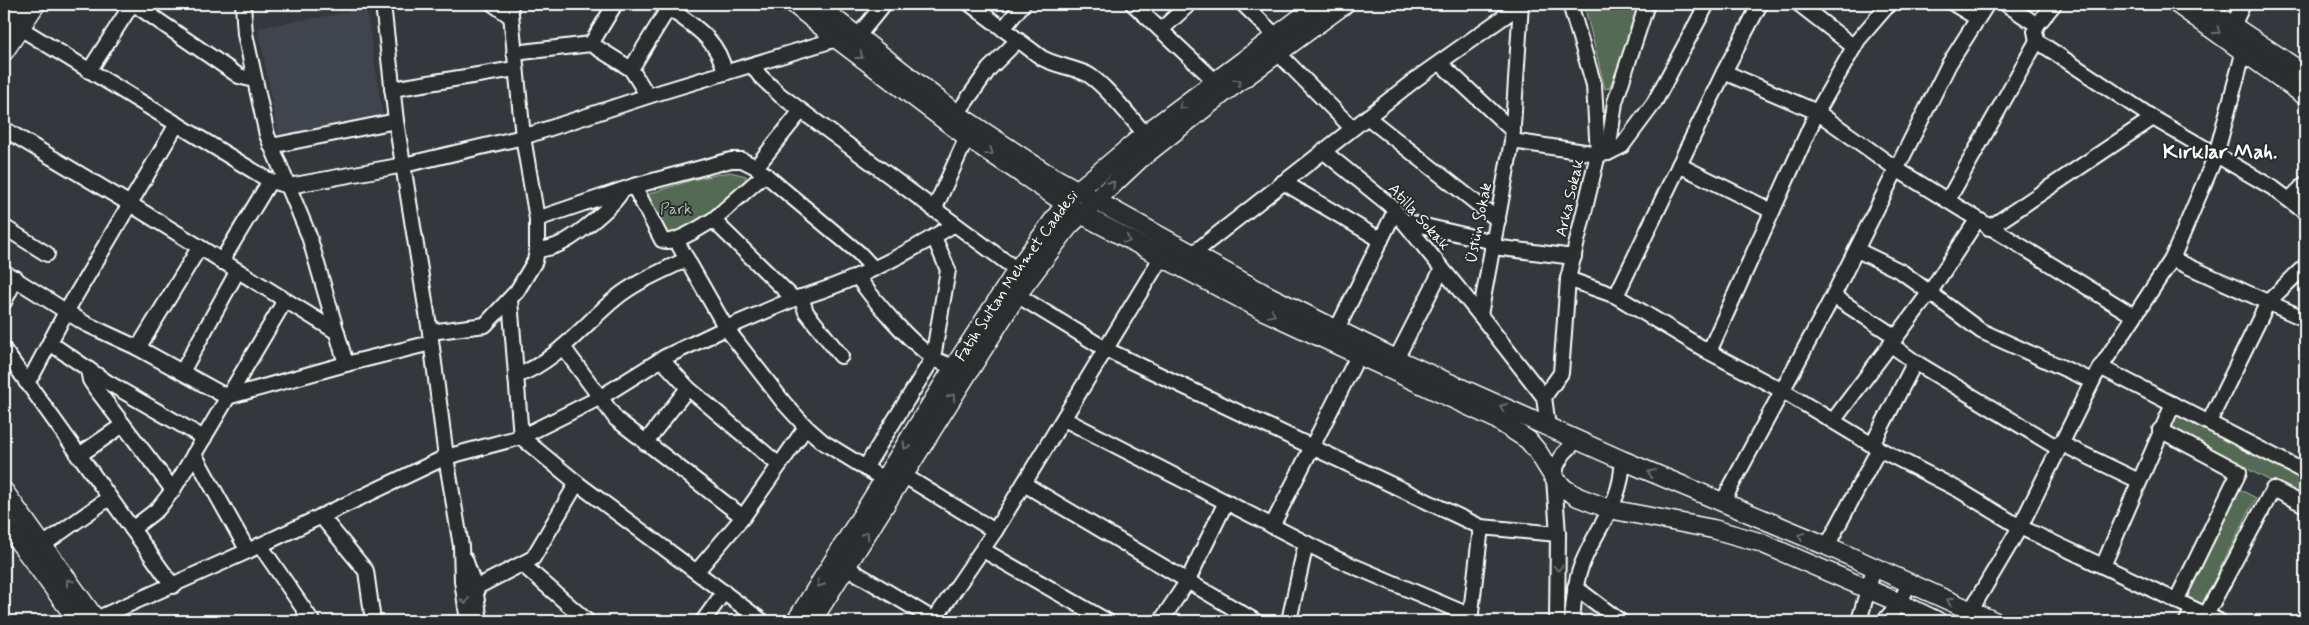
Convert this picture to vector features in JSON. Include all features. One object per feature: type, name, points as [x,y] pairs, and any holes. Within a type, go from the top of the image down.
[{"type":"main road","points":[[4,52],[8,24],[19,4]]},
{"type":"main road","points":[[8,24],[36,4]]},
{"type":"main road","points":[[794,4],[837,39],[968,137],[1071,197],[1095,201],[1191,255],[1396,359],[1622,460],[1827,546],[1994,621]]},
{"type":"main road","points":[[816,4],[957,114],[1046,173],[1071,197],[1081,214],[1161,258],[1358,356],[1494,418],[1518,432],[1538,452],[1554,478],[1565,489],[1578,497],[1610,509],[1737,535],[1784,552],[1937,621]]},
{"type":"main road","name":"Fatih Sultan Mehmet Caddesi","points":[[796,621],[954,367],[1017,270],[1071,197],[1145,134],[1216,82],[1277,44],[1319,4]]},
{"type":"main road","points":[[812,621],[1017,294],[1050,248],[1081,214],[1140,159],[1277,44],[1345,4]]},
{"type":"main road","points":[[2177,4],[2244,50],[2305,96]]},
{"type":"main road","points":[[2200,4],[2305,74]]},
{"type":"main road","points":[[4,491],[43,545],[90,621]]},
{"type":"main road","points":[[4,522],[90,621]]},
{"type":"street","points":[[89,71],[133,4],[239,76],[254,80]]},
{"type":"street","points":[[243,4],[245,34],[254,80],[271,146],[309,236],[346,364]]},
{"type":"street","points":[[383,4],[396,120],[431,338],[446,457],[461,546],[462,580],[468,621]]},
{"type":"street","points":[[4,302],[10,275],[66,312],[138,348],[228,397],[431,338],[485,325],[510,300],[529,274],[535,262],[537,250],[536,219],[523,137],[510,10],[492,4]]},
{"type":"street","points":[[591,44],[614,4]]},
{"type":"street","points":[[8,24],[270,181],[289,186],[404,166],[523,137],[648,96],[753,66],[837,39],[857,37],[884,4]]},
{"type":"street","points":[[970,4],[1055,65],[1079,71],[1096,80],[1145,134]]},
{"type":"street","points":[[1003,29],[1023,4]]},
{"type":"street","points":[[1133,4],[1216,82]]},
{"type":"street","points":[[1161,30],[1189,4]]},
{"type":"street","points":[[1243,4],[1352,128]]},
{"type":"street","points":[[1191,255],[1416,79],[1522,4]]},
{"type":"street","name":"Üstün Sokak","points":[[1480,315],[1513,136],[1522,4]]},
{"type":"street","name":"Arka Sokak","points":[[1544,397],[1561,373],[1568,279],[1603,154],[1594,85],[1570,4]]},
{"type":"street","points":[[1603,154],[1615,102],[1647,4]]},
{"type":"street","points":[[1440,63],[1513,136],[1603,154],[1622,146],[1654,104],[1707,4]]},
{"type":"street","points":[[1616,296],[1678,165],[1760,4]]},
{"type":"street","points":[[1799,4],[1854,47]]},
{"type":"street","points":[[1708,352],[1817,112],[1854,47],[1889,4]]},
{"type":"street","points":[[1954,4],[1978,18]]},
{"type":"street","points":[[1722,503],[1857,250],[1949,64],[1987,4]]},
{"type":"street","points":[[2006,4],[2037,25]]},
{"type":"street","points":[[1948,200],[2037,41],[2035,31],[2037,25],[2054,4]]},
{"type":"street","points":[[2233,26],[2244,4]]},
{"type":"street","points":[[631,68],[668,5],[706,36],[715,46],[722,58],[725,73]]},
{"type":"street","points":[[957,114],[989,68],[1018,40]]},
{"type":"street","points":[[2037,41],[2153,118],[2290,199],[2305,212]]},
{"type":"street","points":[[514,53],[591,44],[631,68],[648,96]]},
{"type":"street","points":[[1971,610],[2020,527],[2092,381],[2172,258],[2216,155],[2244,50]]},
{"type":"street","points":[[753,66],[768,85],[801,111],[953,225],[1017,270]]},
{"type":"street","points":[[392,89],[515,69]]},
{"type":"street","points":[[1724,72],[1817,112],[1898,170],[2134,316]]},
{"type":"street","points":[[628,188],[662,240],[666,242],[676,240],[713,220],[761,171],[801,111]]},
{"type":"street","points":[[1367,117],[1498,220]]},
{"type":"street","points":[[1833,422],[1983,224],[2153,118]]},
{"type":"street","points":[[271,146],[396,120]]},
{"type":"street","points":[[26,382],[33,374],[66,312],[177,124]]},
{"type":"street","points":[[4,129],[130,204],[284,302],[337,332]]},
{"type":"street","points":[[934,210],[968,137]]},
{"type":"street","name":"Atilla Sokak","points":[[1324,151],[1399,216],[1480,315]]},
{"type":"street","points":[[536,219],[628,188],[731,160],[747,162],[761,171],[859,253],[873,268]]},
{"type":"street","points":[[1678,165],[1772,211]]},
{"type":"street","points":[[221,262],[270,181]]},
{"type":"street","points":[[1283,182],[1381,240]]},
{"type":"street","points":[[2290,199],[2305,184]]},
{"type":"street","points":[[537,250],[556,246],[570,238],[628,188]]},
{"type":"street","points":[[1336,330],[1381,240],[1399,216],[1493,245],[1574,257]]},
{"type":"street","points":[[713,220],[797,298],[841,356]]},
{"type":"street","points":[[90,621],[173,586],[446,457],[521,437],[601,397],[662,360],[726,328],[797,298],[857,276],[934,237],[953,225]]},
{"type":"street","points":[[4,226],[47,254]]},
{"type":"street","points":[[865,468],[933,358],[948,279],[945,261],[934,237]]},
{"type":"street","points":[[676,240],[726,328],[784,403],[823,442],[885,480]]},
{"type":"street","points":[[138,348],[199,248]]},
{"type":"street","points":[[1857,250],[1902,272],[1981,331],[2092,381]]},
{"type":"street","points":[[846,567],[935,621],[983,550],[1107,350],[1161,258]]},
{"type":"street","points":[[2172,258],[2305,319]]},
{"type":"street","points":[[516,376],[540,364],[563,347],[624,292],[687,259]]},
{"type":"street","points":[[2209,422],[2268,302],[2305,266]]},
{"type":"street","points":[[1396,359],[1442,268]]},
{"type":"street","points":[[182,372],[237,272]]},
{"type":"street","points":[[857,276],[864,287],[893,320],[933,358],[954,367]]},
{"type":"street","points":[[1568,279],[1616,296],[1708,352],[1783,391],[1876,447],[1959,490],[2020,527],[2176,601],[2190,615],[2206,615],[2219,621]]},
{"type":"street","points":[[1017,294],[1107,350],[1481,527],[1558,534]]},
{"type":"street","points":[[1833,296],[1893,341],[1915,362],[2059,446],[2139,481]]},
{"type":"street","points":[[510,300],[521,437],[577,482],[762,621]]},
{"type":"street","points":[[132,530],[158,509],[173,490],[284,302]]},
{"type":"street","points":[[1480,315],[1544,397],[1548,427]]},
{"type":"street","points":[[50,343],[88,370],[204,438]]},
{"type":"street","points":[[563,347],[616,419],[743,517]]},
{"type":"street","points":[[4,350],[78,456],[173,586]]},
{"type":"street","points":[[1272,526],[1358,356]]},
{"type":"street","points":[[662,360],[688,388],[779,465]]},
{"type":"street","points":[[1827,546],[1915,362]]},
{"type":"street","points":[[2100,367],[2305,472]]},
{"type":"street","points":[[88,370],[90,380],[96,389],[173,490]]},
{"type":"street","points":[[645,443],[688,388]]},
{"type":"street","points":[[2102,566],[2173,404]]},
{"type":"street","points":[[902,408],[921,421]]},
{"type":"street","points":[[1064,419],[1306,543],[1471,618],[1481,527]]},
{"type":"street","points":[[78,456],[123,425]]},
{"type":"street","points":[[697,571],[743,517],[806,427]]},
{"type":"street","points":[[2160,430],[2239,472],[2176,601]]},
{"type":"street","points":[[1557,621],[1558,534],[1554,478],[1556,465],[1563,454],[1577,440]]},
{"type":"street","points":[[194,454],[254,548],[312,621]]},
{"type":"street","points":[[1572,621],[1575,587],[1585,557],[1621,486],[1622,460]]},
{"type":"street","points":[[903,475],[995,530]]},
{"type":"street","points":[[475,588],[523,565],[533,558],[577,482]]},
{"type":"street","points":[[1024,484],[1255,621]]},
{"type":"street","points":[[2206,615],[2273,489],[2305,505]]},
{"type":"street","points":[[43,545],[109,498]]},
{"type":"street","points":[[1161,621],[1188,582],[1226,502]]},
{"type":"street","points":[[321,516],[366,571],[373,621]]},
{"type":"street","points":[[1289,621],[1306,543]]},
{"type":"street","points":[[461,546],[475,588],[480,621]]},
{"type":"street","points":[[983,550],[1107,621]]},
{"type":"street","points":[[523,565],[587,621]]},
{"type":"street","points":[[1859,621],[1874,568]]},
{"type":"street","points":[[1884,621],[1900,603],[1909,584]]},
{"type":"street","points":[[1575,587],[1620,621]]},
{"type":"street","points":[[703,621],[724,592]]},
{"type":"shaded area","points":[[366,9],[383,116],[279,138],[258,28]]},
{"type":"shaded area","points":[[1573,588],[1614,621],[1569,621]]},
{"type":"green space","points":[[1584,4],[1632,4],[1641,12],[1609,88],[1605,89]]},
{"type":"green space","name":"Park","points":[[730,172],[746,176],[746,186],[697,223],[675,233],[662,235],[642,196],[692,180]]},
{"type":"green space","points":[[2179,413],[2305,478],[2305,499],[2167,427],[2174,416]]},
{"type":"green space","points":[[2239,489],[2256,498],[2201,606],[2184,597]]},
{"type":"district","name":"Kırklar Mah.","points":[[2220,152]]}]
